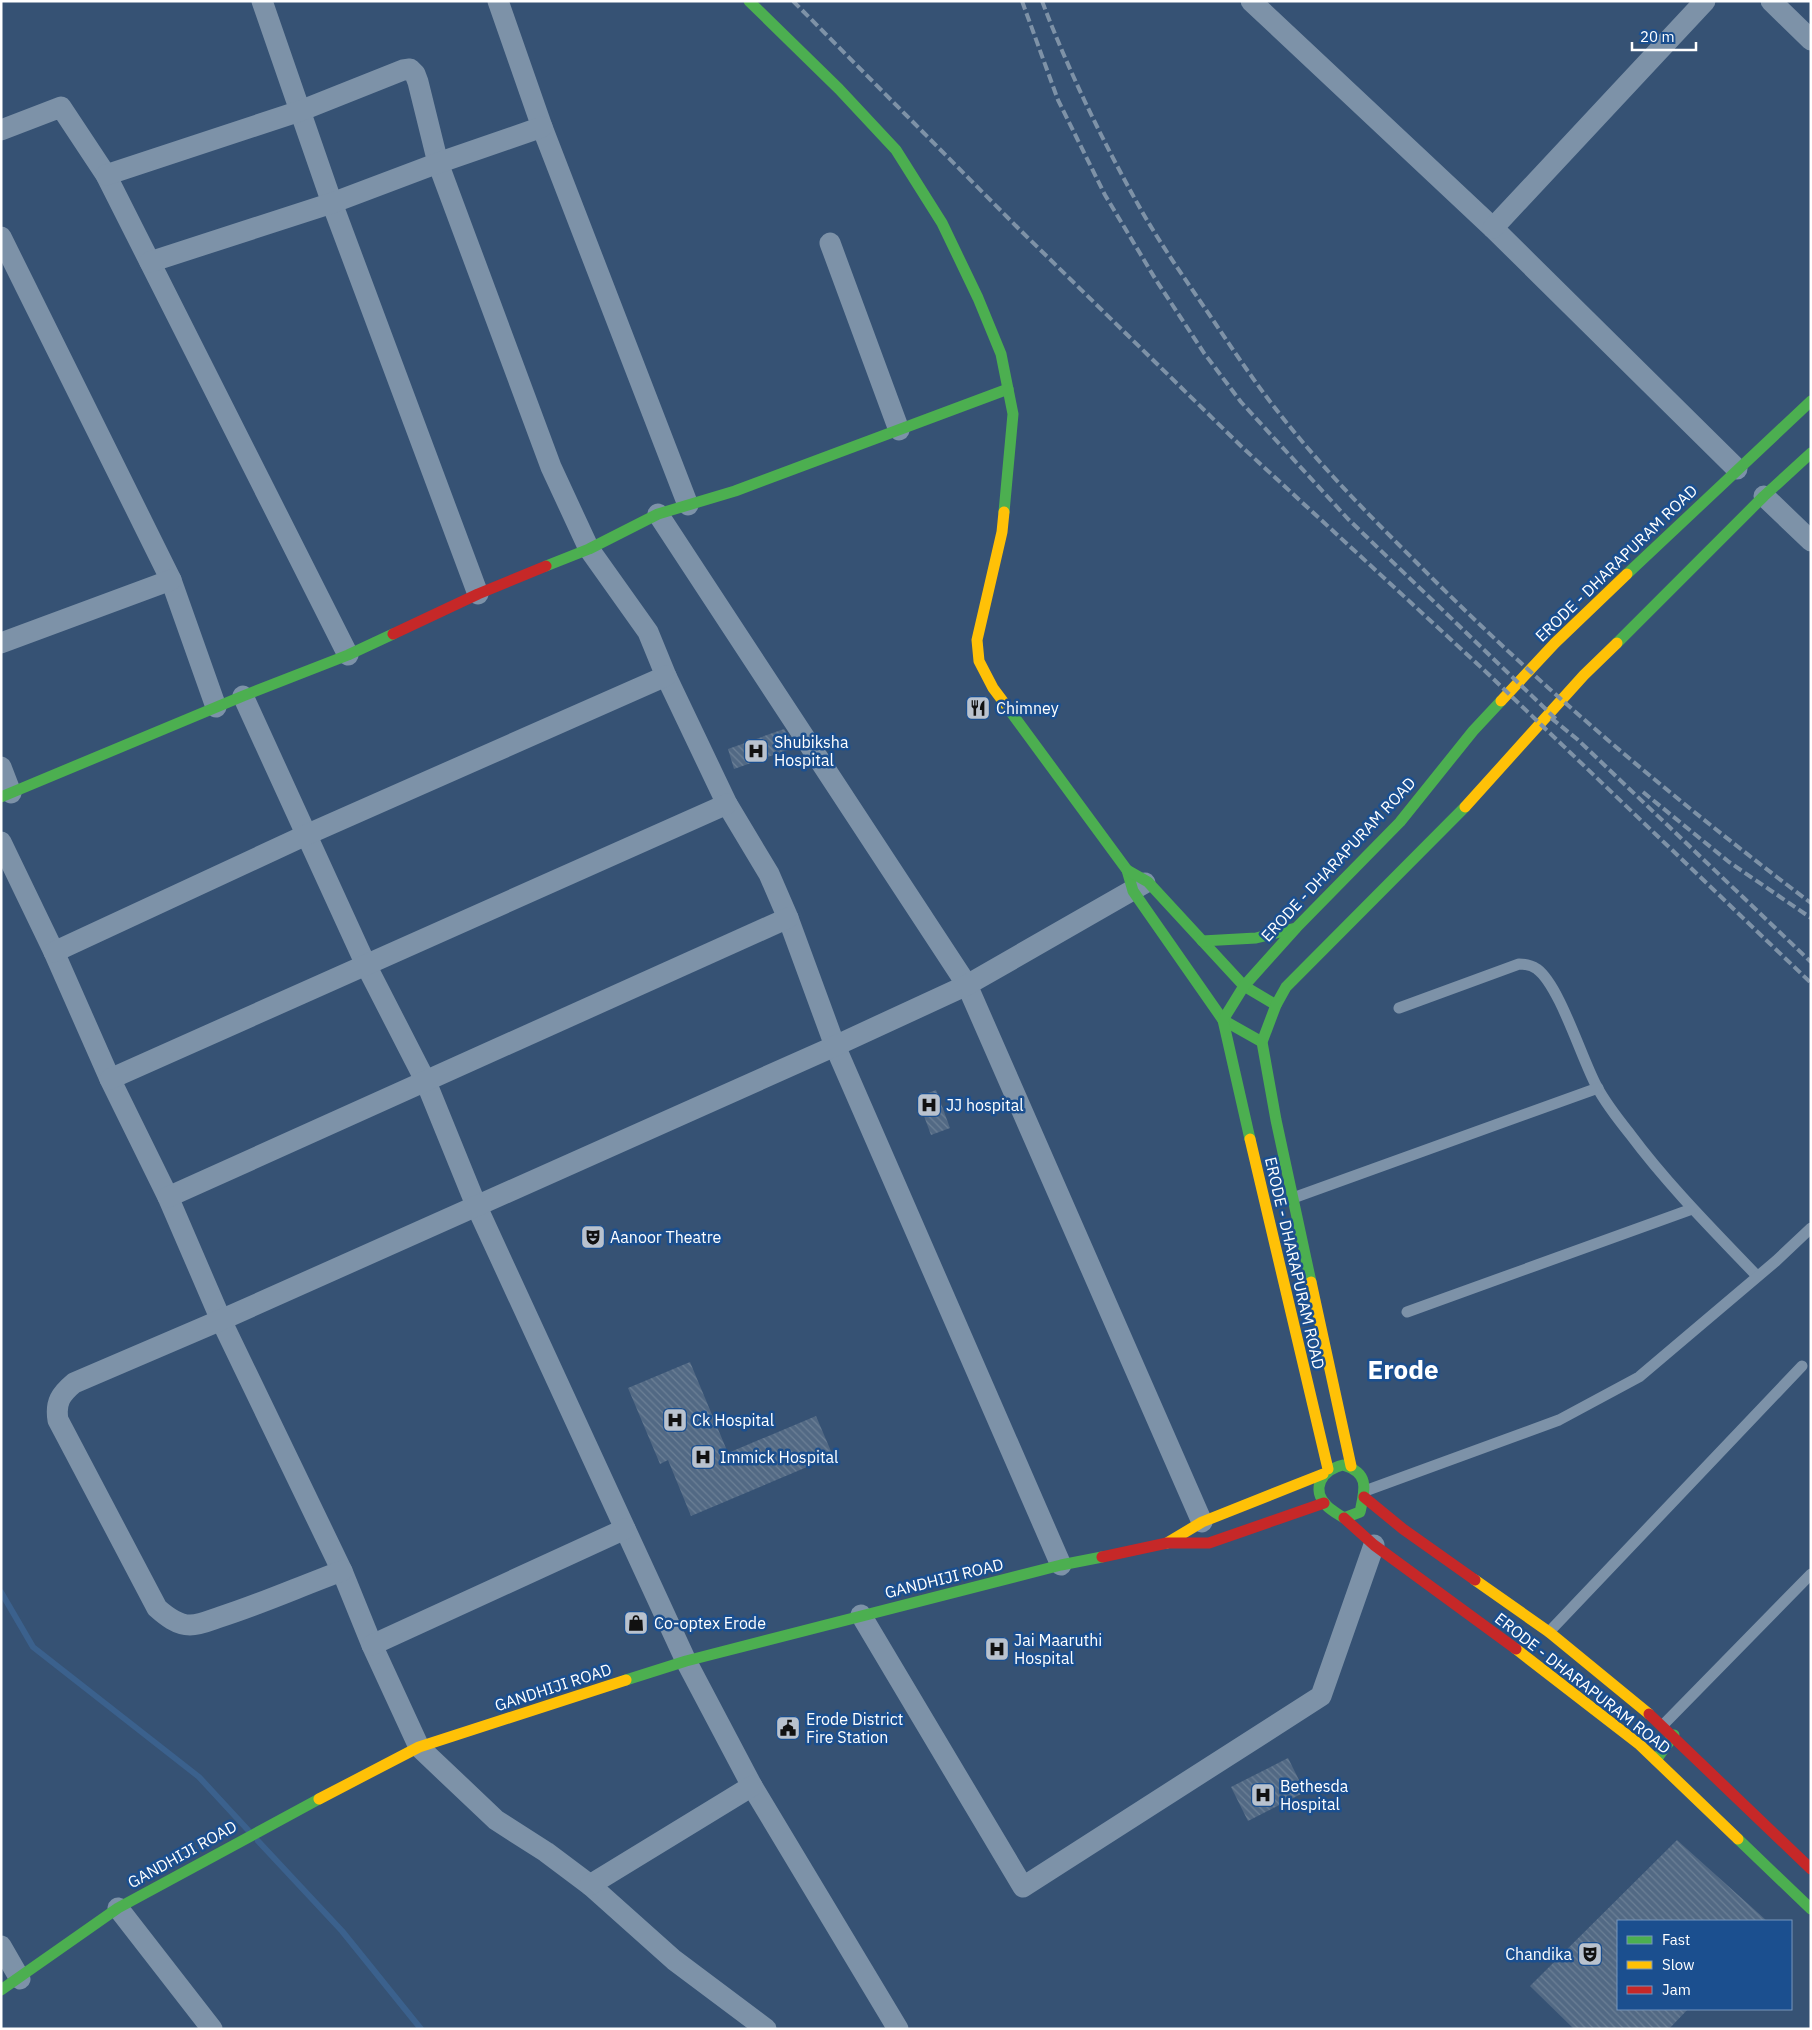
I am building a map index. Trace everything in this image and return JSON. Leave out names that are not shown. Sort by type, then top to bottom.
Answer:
[{"type":"main road","points":[[749,1],[840,89],[896,150],[942,223],[978,298],[1001,354],[1013,414],[1002,532],[977,640],[980,661],[993,688],[1140,886],[1223,1020],[1262,1042],[1276,1006],[1286,987],[1463,810],[1584,675],[1764,496],[1811,453]]},
{"type":"main road","points":[[6,795],[216,707],[348,655],[478,594],[589,549],[658,514],[736,491],[1008,389]]},
{"type":"main road","name":"ERODE - DHARAPURAM ROAD","points":[[1811,401],[1555,643],[1472,731],[1400,822],[1296,928],[1244,986],[1223,1020],[1326,1471],[1318,1489],[1324,1504],[1344,1518],[1374,1545],[1528,1658],[1640,1745],[1811,1909]]},
{"type":"main road","points":[[1127,870],[1140,886],[1202,941],[1244,986],[1276,1006]]},
{"type":"main road","points":[[1202,941],[1256,938],[1296,928]]},
{"type":"main road","name":"ERODE - DHARAPURAM ROAD","points":[[1262,1042],[1292,1198],[1351,1466],[1362,1476],[1365,1494]]},
{"type":"main road","points":[[1326,1471],[1343,1465],[1351,1466]]},
{"type":"main road","name":"GANDHIJI ROAD","points":[[1167,1542],[1202,1522],[1326,1471]]},
{"type":"main road","points":[[1344,1518],[1360,1512],[1365,1494],[1403,1529],[1549,1632],[1664,1725],[1811,1869]]},
{"type":"main road","name":"GANDHIJI ROAD","points":[[1,1990],[20,1979],[118,1908],[178,1874],[419,1747],[686,1661],[1061,1565],[1167,1542],[1209,1543],[1324,1504]]},
{"type":"main road","points":[[1656,1760],[1674,1735]]},
{"type":"street","points":[[262,1],[332,202],[478,594]]},
{"type":"street","points":[[498,1],[542,127],[688,505]]},
{"type":"street","points":[[1251,1],[1493,228],[1737,469]]},
{"type":"street","points":[[1493,228],[1705,1]]},
{"type":"street","points":[[1771,1],[1811,40]]},
{"type":"street","points":[[106,175],[300,111],[403,70],[410,69],[415,74],[438,163],[550,468],[589,549],[648,632],[666,676],[727,804],[769,874],[788,918],[835,1046],[1061,1565]]},
{"type":"street","points":[[1,130],[60,107],[106,175],[348,655]]},
{"type":"street","points":[[150,262],[332,202],[542,127]]},
{"type":"street","points":[[1,237],[171,580],[216,707]]},
{"type":"street","points":[[830,243],[899,430]]},
{"type":"street","points":[[1764,496],[1811,541]]},
{"type":"street","points":[[658,514],[967,984],[1202,1522]]},
{"type":"street","points":[[1,643],[171,580]]},
{"type":"street","points":[[54,952],[306,836],[666,676]]},
{"type":"street","points":[[243,696],[366,965],[426,1082],[476,1205],[686,1661],[752,1786],[898,2029]]},
{"type":"street","points":[[1,766],[6,795]]},
{"type":"street","points":[[110,1079],[727,804]]},
{"type":"street","points":[[1,842],[54,952],[110,1079],[168,1197],[221,1320],[342,1571],[372,1645],[419,1747],[496,1820],[546,1852],[590,1886],[674,1960],[766,2029]]},
{"type":"street","points":[[342,1571],[241,1611],[190,1625],[177,1622],[157,1608],[58,1420],[56,1404],[62,1394],[74,1383],[221,1320],[835,1046],[967,984],[1140,886]]},
{"type":"street","points":[[168,1197],[788,918]]},
{"type":"street","points":[[372,1645],[625,1530]]},
{"type":"street","points":[[860,1616],[1023,1888],[1321,1696],[1374,1545]]},
{"type":"street","points":[[590,1886],[752,1786]]},
{"type":"street","points":[[118,1908],[212,2029]]},
{"type":"street","points":[[1,1946],[20,1979]]},
{"type":"lane","points":[[1399,1008],[1506,967],[1527,964],[1537,969],[1563,1009],[1598,1088],[1648,1159],[1692,1209],[1757,1276]]},
{"type":"lane","points":[[1292,1198],[1598,1088]]},
{"type":"lane","points":[[1407,1312],[1692,1209]]},
{"type":"lane","points":[[1365,1494],[1559,1420],[1639,1377],[1811,1228]]},
{"type":"lane","points":[[1549,1632],[1802,1366]]},
{"type":"lane","points":[[1664,1725],[1811,1574]]},
{"type":"building","points":[[784,729],[796,747],[734,769],[728,749]]},
{"type":"building","points":[[936,1090],[950,1128],[931,1135],[917,1097]]},
{"type":"building","points":[[690,1362],[728,1453],[816,1416],[833,1456],[691,1516],[668,1460],[660,1464],[628,1388]]},
{"type":"building","points":[[1288,1758],[1305,1792],[1248,1821],[1231,1787]]},
{"type":"building","name":"Chandika","points":[[1677,1840],[1766,1920],[1617,1920],[1617,2010],[1687,2010],[1669,2029],[1574,2029],[1530,1986]]},
{"type":"waterway","points":[[1,1592],[33,1647],[199,1777],[248,1830]]},
{"type":"waterway","points":[[258,1841],[342,1931],[421,2029]]},
{"type":"railway","points":[[793,1],[1020,230],[1242,447],[1485,671],[1811,983]]},
{"type":"railway","points":[[1022,1],[1058,100],[1105,195],[1156,280],[1204,353],[1241,402],[1348,519],[1558,721]]},
{"type":"railway","points":[[1042,1],[1087,106],[1148,222],[1253,379],[1312,453],[1418,564],[1511,654],[1608,741],[1759,864],[1811,903]]},
{"type":"railway","points":[[1551,718],[1577,739],[1811,962]]},
{"type":"railway","points":[[1643,792],[1729,862],[1811,918]]},
{"type":"traffic: fast","points":[[749,1],[839,89],[896,150],[942,223],[978,298],[1001,354],[1013,414],[1004,512]]},
{"type":"traffic: fast","points":[[546,566],[589,549],[658,514],[735,491],[1008,389]]},
{"type":"traffic: fast","points":[[1627,574],[1811,401]]},
{"type":"traffic: fast","points":[[1617,643],[1764,496],[1811,453]]},
{"type":"traffic: fast","points":[[1,797],[243,696],[348,655],[393,634]]},
{"type":"traffic: fast","points":[[1250,1139],[1223,1020],[1244,986],[1296,928],[1400,822],[1473,731],[1501,701]]},
{"type":"traffic: fast","points":[[1005,704],[1127,870],[1133,891],[1223,1020],[1262,1042]]},
{"type":"traffic: fast","points":[[1311,1282],[1276,1120],[1262,1042],[1276,1005],[1286,987],[1465,807]]},
{"type":"traffic: fast","points":[[1127,870],[1148,882],[1244,986],[1276,1005]]},
{"type":"traffic: fast","points":[[1202,941],[1256,938],[1296,928]]},
{"type":"traffic: fast","points":[[1343,1465],[1358,1472],[1364,1483],[1360,1512],[1344,1518],[1327,1506],[1319,1493],[1319,1487],[1324,1476],[1329,1471],[1343,1465]]},
{"type":"traffic: fast","points":[[626,1680],[686,1661],[1061,1565],[1102,1557]]},
{"type":"traffic: fast","points":[[1656,1760],[1674,1735]]},
{"type":"traffic: fast","points":[[1,1990],[118,1908],[319,1799]]},
{"type":"traffic: fast","points":[[1738,1839],[1811,1909]]},
{"type":"traffic: slow","points":[[1004,512],[1002,532],[977,640],[979,661],[993,688],[1005,704]]},
{"type":"traffic: slow","points":[[1501,701],[1555,643],[1627,574]]},
{"type":"traffic: slow","points":[[1465,807],[1584,675],[1617,643]]},
{"type":"traffic: slow","points":[[1250,1139],[1328,1469]]},
{"type":"traffic: slow","points":[[1311,1282],[1351,1466]]},
{"type":"traffic: slow","points":[[1167,1543],[1202,1522],[1323,1474]]},
{"type":"traffic: slow","points":[[1475,1580],[1549,1632],[1649,1714]]},
{"type":"traffic: slow","points":[[1516,1649],[1640,1745],[1738,1839]]},
{"type":"traffic: slow","points":[[319,1799],[419,1747],[626,1680]]},
{"type":"traffic: jam","points":[[393,634],[478,594],[546,566]]},
{"type":"traffic: jam","points":[[1364,1497],[1403,1529],[1475,1580]]},
{"type":"traffic: jam","points":[[1102,1557],[1167,1543],[1209,1543],[1324,1503]]},
{"type":"traffic: jam","points":[[1344,1518],[1374,1545],[1516,1649]]},
{"type":"traffic: jam","points":[[1649,1714],[1811,1869]]},
{"type":"place","name":"Chimney","points":[[978,708]]},
{"type":"place","name":"Shubiksha Hospital","points":[[756,751]]},
{"type":"place","name":"JJ hospital","points":[[929,1105]]},
{"type":"place","name":"Aanoor Theatre","points":[[593,1237]]},
{"type":"place","name":"Ck Hospital","points":[[675,1420]]},
{"type":"place","name":"Immick Hospital","points":[[703,1457]]},
{"type":"place","name":"Co-optex Erode","points":[[636,1623]]},
{"type":"place","name":"Jai Maaruthi Hospital","points":[[997,1649]]},
{"type":"place","name":"Erode District Fire Station","points":[[788,1728]]},
{"type":"place","name":"Bethesda Hospital","points":[[1263,1795]]},
{"type":"place","name":"Chandika","points":[[1590,1954]]},
{"type":"district","name":"Erode","points":[[1403,1370]]}]
